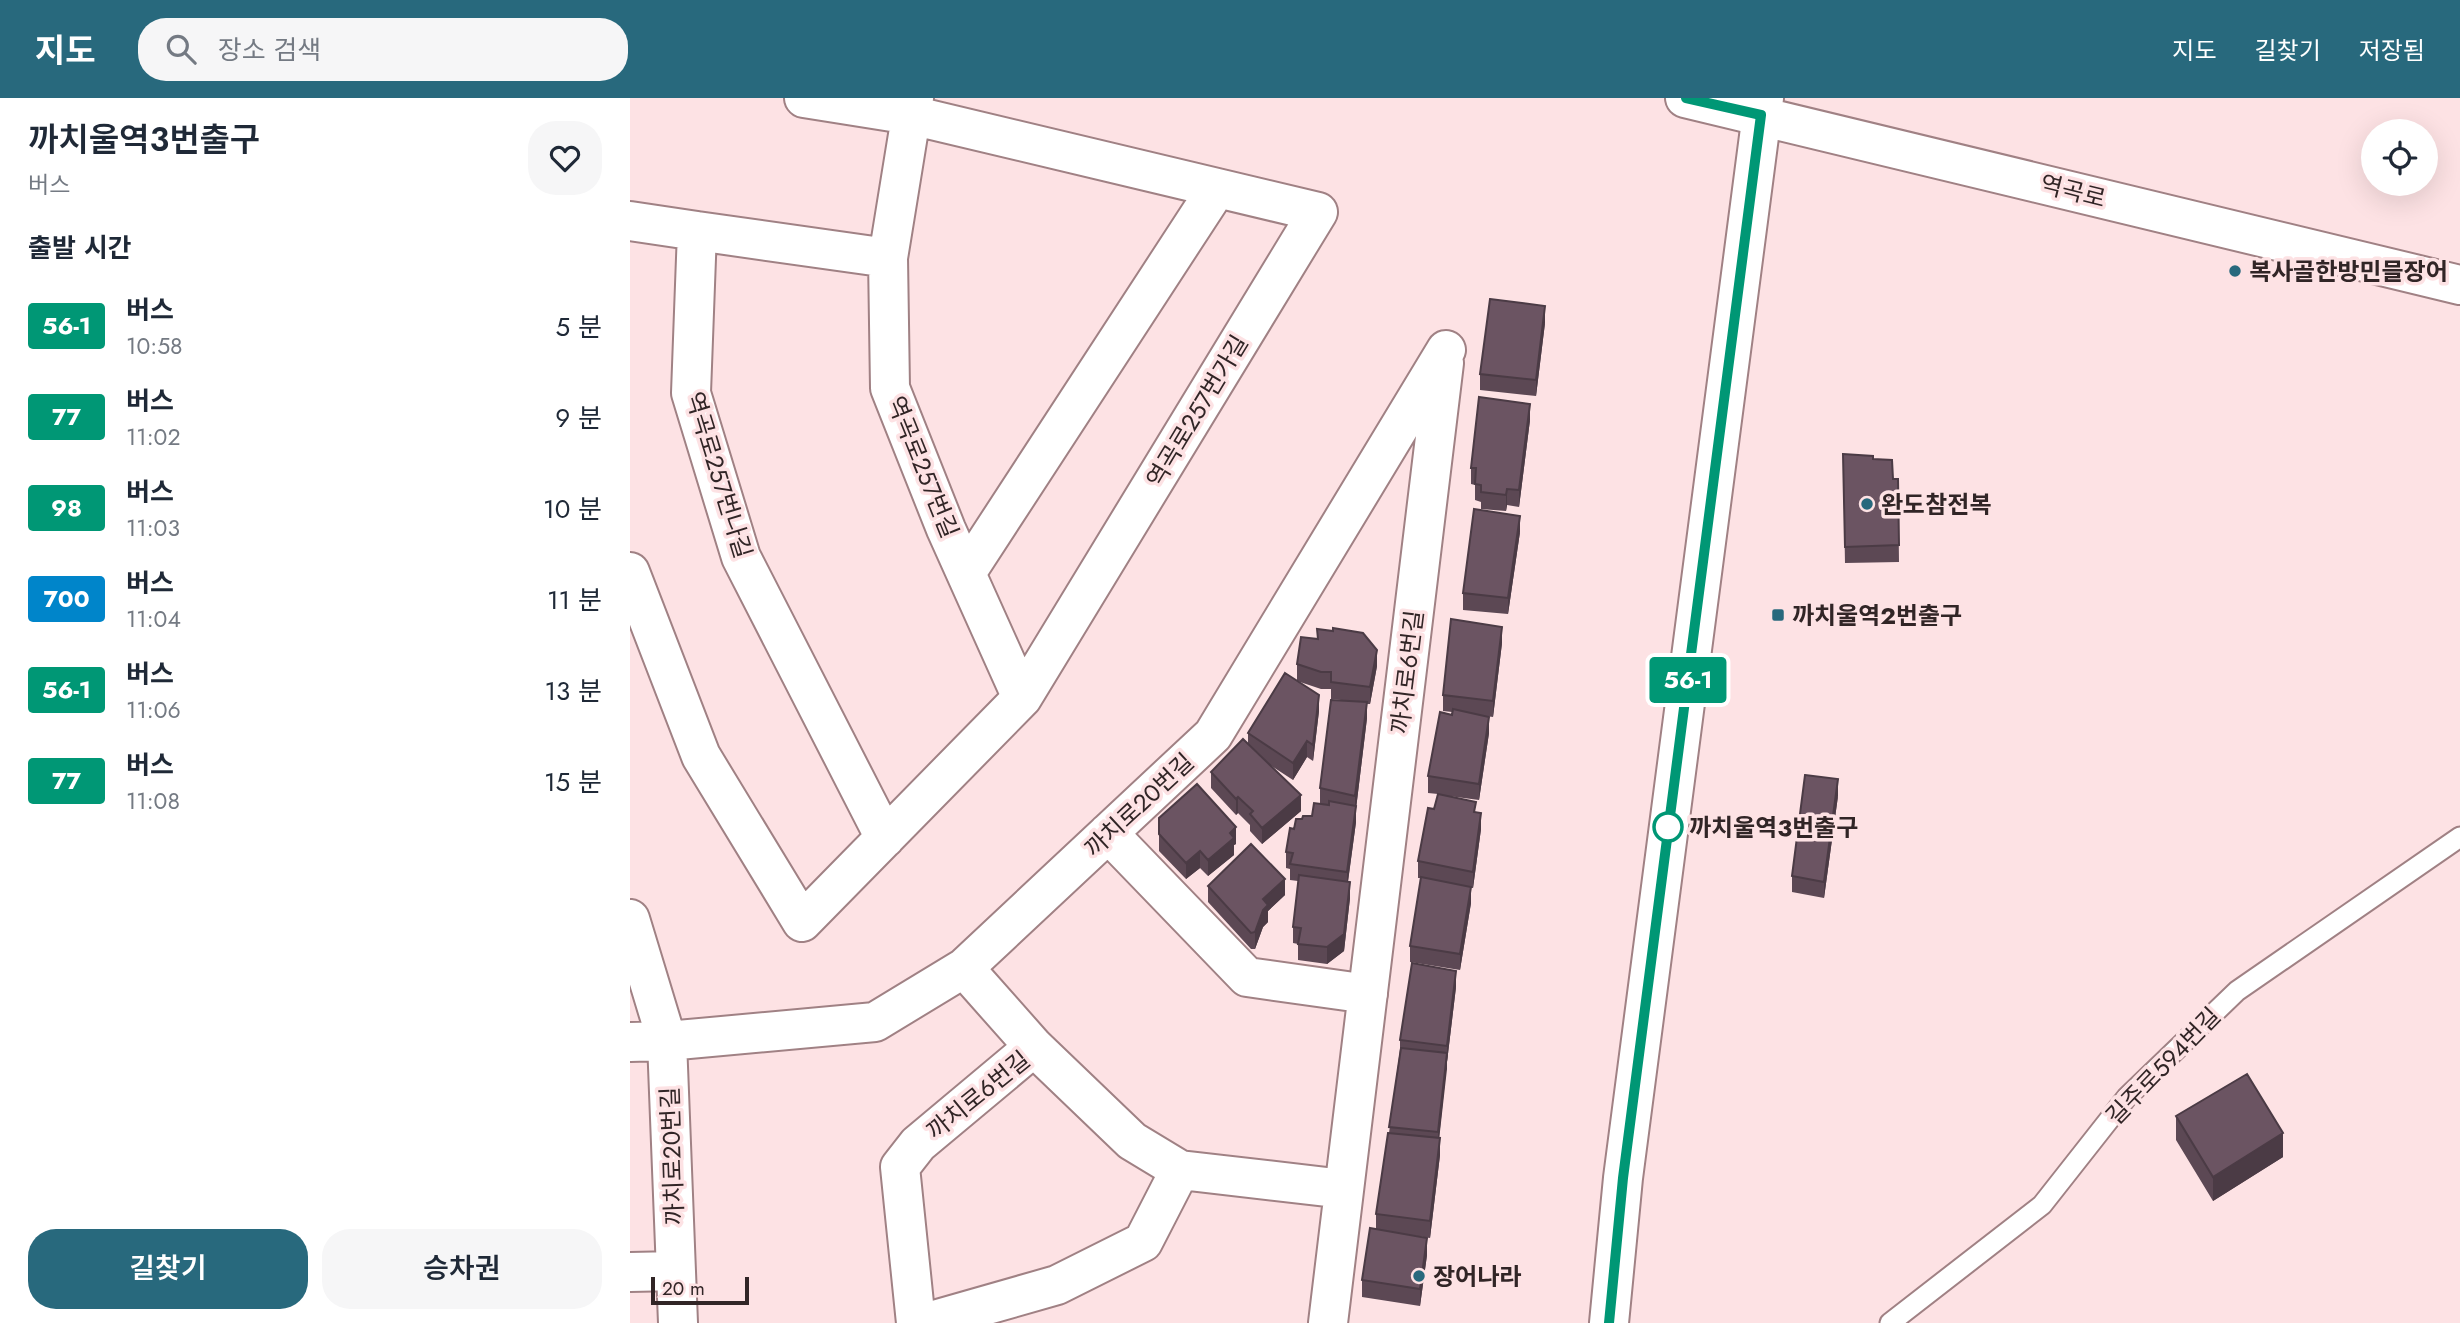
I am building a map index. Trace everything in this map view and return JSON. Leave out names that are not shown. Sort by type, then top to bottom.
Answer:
[{"type":"street","name":"역곡로257번가길","points":[[630,572],[701,756],[802,922],[1022,698],[1318,212],[912,107],[804,98]]},
{"type":"street","name":"역곡로","points":[[1685,98],[1762,106],[2460,285]]},
{"type":"street","points":[[1609,1323],[1623,1178],[1762,106]]},
{"type":"street","name":"역곡로257번길","points":[[912,107],[888,258],[890,388],[946,528],[1022,698]]},
{"type":"street","points":[[966,573],[1217,188]]},
{"type":"street","points":[[630,221],[888,258]]},
{"type":"street","name":"역곡로257번나길","points":[[697,231],[691,393],[741,556],[885,838]]},
{"type":"street","name":"까치로20번길","points":[[630,1042],[876,1022],[964,968],[1213,736],[1446,350]]},
{"type":"street","name":"까치로6번길","points":[[1328,1323],[1446,350]]},
{"type":"street","points":[[1108,833],[1247,977],[1368,994]]},
{"type":"street","name":"까치로20번길","points":[[630,919],[667,1041],[678,1323]]},
{"type":"street","points":[[964,968],[1034,1047]]},
{"type":"street","name":"까치로6번길","points":[[916,1323],[900,1167],[918,1144],[1034,1047],[1132,1141],[1180,1170],[1344,1189]]},
{"type":"street","points":[[924,1323],[1057,1285],[1143,1242],[1180,1170]]},
{"type":"street","points":[[630,1272],[677,1271]]},
{"type":"lane","name":"길주로594번길","points":[[1890,1323],[2042,1205],[2127,1097],[2237,991],[2460,837]]},
{"type":"building","points":[[1490,299],[1545,306],[1536,380],[1480,374]]},
{"type":"building","points":[[1479,397],[1530,404],[1519,490],[1507,489],[1506,495],[1481,492],[1481,485],[1475,484],[1476,468],[1471,468]]},
{"type":"building","points":[[1843,454],[1892,460],[1893,479],[1898,479],[1899,545],[1845,547]]},
{"type":"building","points":[[1474,509],[1520,516],[1508,598],[1463,593]]},
{"type":"building","points":[[1451,619],[1502,627],[1493,701],[1443,695]]},
{"type":"building","points":[[1333,628],[1363,633],[1377,650],[1370,687],[1331,682],[1331,672],[1321,672],[1297,664],[1301,637],[1318,639],[1317,629],[1333,631]]},
{"type":"building","points":[[1285,673],[1319,695],[1313,745],[1307,741],[1293,763],[1248,733]]},
{"type":"building","points":[[1331,700],[1367,702],[1355,796],[1320,788]]},
{"type":"building","points":[[1453,709],[1489,717],[1479,784],[1428,776],[1440,712],[1452,715]]},
{"type":"building","points":[[1243,739],[1301,795],[1262,828],[1250,814],[1253,811],[1238,797],[1236,799],[1211,772]]},
{"type":"building","points":[[1805,775],[1838,779],[1824,882],[1792,876]]},
{"type":"building","points":[[1197,784],[1236,827],[1230,833],[1234,838],[1208,860],[1200,851],[1186,863],[1159,834],[1159,818]]},
{"type":"building","points":[[1438,794],[1476,802],[1474,812],[1481,813],[1473,872],[1418,861],[1428,808],[1434,809]]},
{"type":"building","points":[[1329,801],[1356,806],[1347,872],[1290,864],[1293,853],[1286,852],[1290,828],[1294,829],[1296,819],[1312,816],[1314,803],[1329,805]]},
{"type":"building","points":[[1251,844],[1285,879],[1263,899],[1268,905],[1263,910],[1255,932],[1251,933],[1208,886]]},
{"type":"building","points":[[1299,875],[1350,882],[1344,934],[1327,947],[1298,944],[1301,928],[1293,927]]},
{"type":"building","points":[[1421,877],[1471,887],[1460,954],[1410,946]]},
{"type":"building","points":[[1412,963],[1456,971],[1447,1046],[1400,1040]]},
{"type":"building","points":[[1401,1048],[1447,1053],[1438,1132],[1389,1127]]},
{"type":"building","points":[[2247,1074],[2283,1133],[2213,1177],[2176,1116]]},
{"type":"building","points":[[1388,1133],[1440,1138],[1430,1221],[1376,1214]]},
{"type":"building","points":[[1370,1228],[1427,1238],[1420,1289],[1362,1280]]},
{"type":"bus line","name":"56-1","points":[[1609,1323],[1623,1178],[1761,115],[1686,98]]},
{"type":"place","name":"복사골한방민믈장어","points":[[2235,271]]},
{"type":"place","name":"완도참전복","points":[[1867,504]]},
{"type":"place","name":"까치울역2번출구","points":[[1778,615]]},
{"type":"place","name":"까치울역3번출구","points":[[1668,827]]},
{"type":"place","name":"장어나라","points":[[1419,1276]]}]
